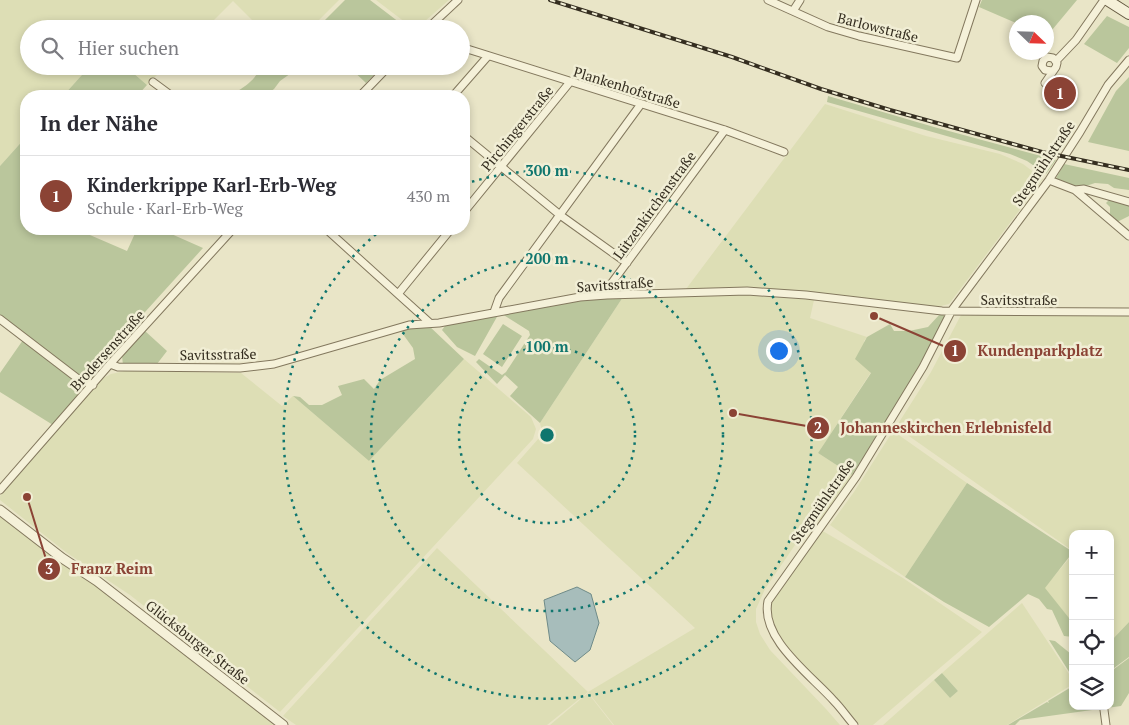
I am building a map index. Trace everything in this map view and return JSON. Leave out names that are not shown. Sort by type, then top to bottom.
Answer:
[{"type":"main road","points":[[1106,0],[1129,14]]},
{"type":"street","points":[[437,20],[458,0]]},
{"type":"street","name":"Barlowstraße","points":[[768,0],[828,27],[859,36],[958,58],[976,0]]},
{"type":"street","points":[[792,11],[800,0]]},
{"type":"street","points":[[1045,83],[1056,67],[1056,61],[1076,40],[1106,0]]},
{"type":"street","name":"Plankenhofstraße","points":[[470,50],[724,130],[784,152]]},
{"type":"street","points":[[458,90],[488,56]]},
{"type":"street","points":[[1052,71],[1045,70],[1042,66],[1043,61],[1049,57],[1056,61]]},
{"type":"street","name":"Stegmühlstraße","points":[[854,725],[834,701],[781,646],[767,618],[766,609],[768,601],[856,477],[923,367],[952,310],[1049,180],[1108,86],[1129,60]]},
{"type":"street","points":[[366,90],[380,75]]},
{"type":"street","points":[[153,82],[164,90]]},
{"type":"street","name":"Pirchingerstraße","points":[[470,205],[570,82]]},
{"type":"street","points":[[494,312],[499,298],[641,104]]},
{"type":"street","name":"Lützenkirchenstraße","points":[[606,295],[608,288],[724,130]]},
{"type":"street","points":[[470,141],[560,215],[627,263]]},
{"type":"street","points":[[1049,180],[1075,190],[1129,236]]},
{"type":"street","points":[[1075,190],[1084,189],[1129,202]]},
{"type":"street","name":"Brodersenstraße","points":[[0,490],[110,364],[228,235]]},
{"type":"street","points":[[398,294],[445,235]]},
{"type":"street","points":[[334,236],[430,323]]},
{"type":"street","name":"Savitsstraße","points":[[110,364],[118,367],[240,368],[274,364],[387,330],[410,325],[439,323],[580,297],[606,295],[747,291],[806,295],[942,311],[1129,312]]},
{"type":"street","points":[[0,318],[77,378],[93,385]]},
{"type":"street","name":"Glücksburger Straße","points":[[0,510],[62,558],[97,581],[283,725]]},
{"type":"street","points":[[1104,710],[1106,725]]},
{"type":"green space","points":[[0,0],[339,0],[319,20],[252,20],[233,1],[214,20],[20,20],[20,75],[82,75],[68,90],[20,90],[20,144],[0,166]]},
{"type":"green space","points":[[345,0],[370,0],[396,20],[325,20]]},
{"type":"green space","points":[[376,0],[449,0],[426,20],[402,20]]},
{"type":"green space","points":[[982,0],[1077,0],[1054,28],[1054,15],[1009,15],[1009,20],[979,7]]},
{"type":"green space","points":[[1107,16],[1129,27],[1129,48],[1117,63],[1084,44]]},
{"type":"green space","points":[[82,75],[135,75],[147,85],[142,90],[68,90]]},
{"type":"green space","points":[[135,75],[157,75],[147,85]]},
{"type":"green space","points":[[256,75],[288,75],[273,90],[240,90]]},
{"type":"green space","points":[[358,75],[374,75],[366,83]]},
{"type":"green space","points":[[1129,77],[1129,151],[1088,142],[1116,91]]},
{"type":"green space","points":[[828,96],[1056,160],[1046,174],[1027,161],[1010,154],[827,102]]},
{"type":"green space","points":[[825,104],[926,136],[1000,154],[1023,164],[1043,179],[949,304],[933,308],[857,298],[745,287],[686,289]]},
{"type":"green space","points":[[20,144],[20,235],[90,235],[127,251],[134,235],[174,235],[203,248],[88,375],[88,378],[78,376],[0,315],[0,166]]},
{"type":"green space","points":[[1064,164],[1129,178],[1129,190],[1114,188],[1108,184],[1095,183],[1080,188],[1058,182],[1055,180]]},
{"type":"green space","points":[[1110,199],[1129,203],[1129,216],[1119,221],[1112,221],[1110,218],[1110,207],[1106,203]]},
{"type":"green space","points":[[746,295],[814,300],[810,318],[867,337],[864,341],[871,372],[818,453],[852,475],[819,521],[810,523],[765,589],[756,609],[756,622],[760,634],[770,650],[840,725],[614,725],[588,692],[695,628],[517,463],[539,438],[542,431],[540,423],[623,297]]},
{"type":"green space","points":[[623,297],[540,423],[510,396],[518,387],[505,375],[497,384],[476,362],[479,359],[502,375],[506,372],[530,335],[529,331],[502,314],[581,301]]},
{"type":"green space","points":[[940,314],[943,314],[945,317],[923,358],[889,417],[852,475],[818,453],[871,373],[855,359],[867,337],[890,324],[894,331],[909,331],[928,327]]},
{"type":"green space","points":[[498,315],[475,356],[457,347],[442,330],[445,326]]},
{"type":"green space","points":[[961,315],[1129,316],[1129,622],[1114,638],[1114,530],[1069,530],[1069,548],[896,427],[931,372]]},
{"type":"green space","points":[[503,324],[522,336],[502,367],[483,354]]},
{"type":"green space","points":[[428,325],[464,359],[369,461],[293,396],[300,397],[309,405],[322,405],[342,395],[338,386],[364,379],[374,389],[380,380],[415,359],[413,348],[400,330]]},
{"type":"green space","points":[[145,331],[167,351],[157,364],[123,365],[122,356]]},
{"type":"green space","points":[[23,340],[84,386],[84,390],[53,425],[0,392],[0,373]]},
{"type":"green space","points":[[464,359],[531,417],[536,429],[533,439],[280,712],[130,595],[67,553],[0,500],[0,496],[100,380],[111,374],[125,371],[241,373],[282,406],[293,396],[369,461]]},
{"type":"green space","points":[[893,431],[967,483],[905,577],[830,525],[854,492]]},
{"type":"green space","points":[[967,483],[1069,549],[1069,557],[1045,588],[1069,618],[1069,637],[1064,636],[1052,610],[1047,609],[1039,599],[1028,594],[989,627],[944,602],[905,577]]},
{"type":"green space","points":[[0,515],[100,587],[278,725],[0,725]]},
{"type":"green space","points":[[821,530],[903,578],[982,632],[873,725],[860,725],[783,643],[774,628],[770,611],[771,602]]},
{"type":"green space","points":[[437,548],[588,692],[547,725],[296,725],[283,716]]},
{"type":"green space","points":[[1069,559],[1069,618],[1044,588]]},
{"type":"green space","points":[[1022,603],[1069,674],[1069,686],[1007,725],[883,725],[934,680],[950,698],[958,691],[942,673]]},
{"type":"green space","points":[[1129,622],[1129,657],[1114,668],[1114,665],[1114,638]]},
{"type":"green space","points":[[1049,640],[1055,641],[1069,652],[1069,672]]},
{"type":"green space","points":[[1129,658],[1129,693],[1121,706],[1114,707],[1114,669]]},
{"type":"green space","points":[[942,673],[958,691],[950,698],[934,680]]},
{"type":"green space","points":[[1069,688],[1069,710],[1092,710],[1020,720],[1015,725],[1008,725],[1047,702],[1049,703],[1048,701]]},
{"type":"green space","points":[[588,693],[613,725],[550,725]]},
{"type":"water","points":[[577,587],[591,594],[599,623],[590,650],[575,662],[550,641],[544,600]]},
{"type":"railway","points":[[550,0],[732,57],[821,89],[890,110],[1042,152],[1129,170]]},
{"type":"place","name":"Kinderkrippe Karl-Erb-Weg","points":[[1060,93]]},
{"type":"place","name":"Kundenparkplatz","points":[[874,316]]},
{"type":"place","name":"Johanneskirchen Erlebnisfeld","points":[[733,413]]},
{"type":"place","name":"Franz Reim","points":[[27,497]]}]
